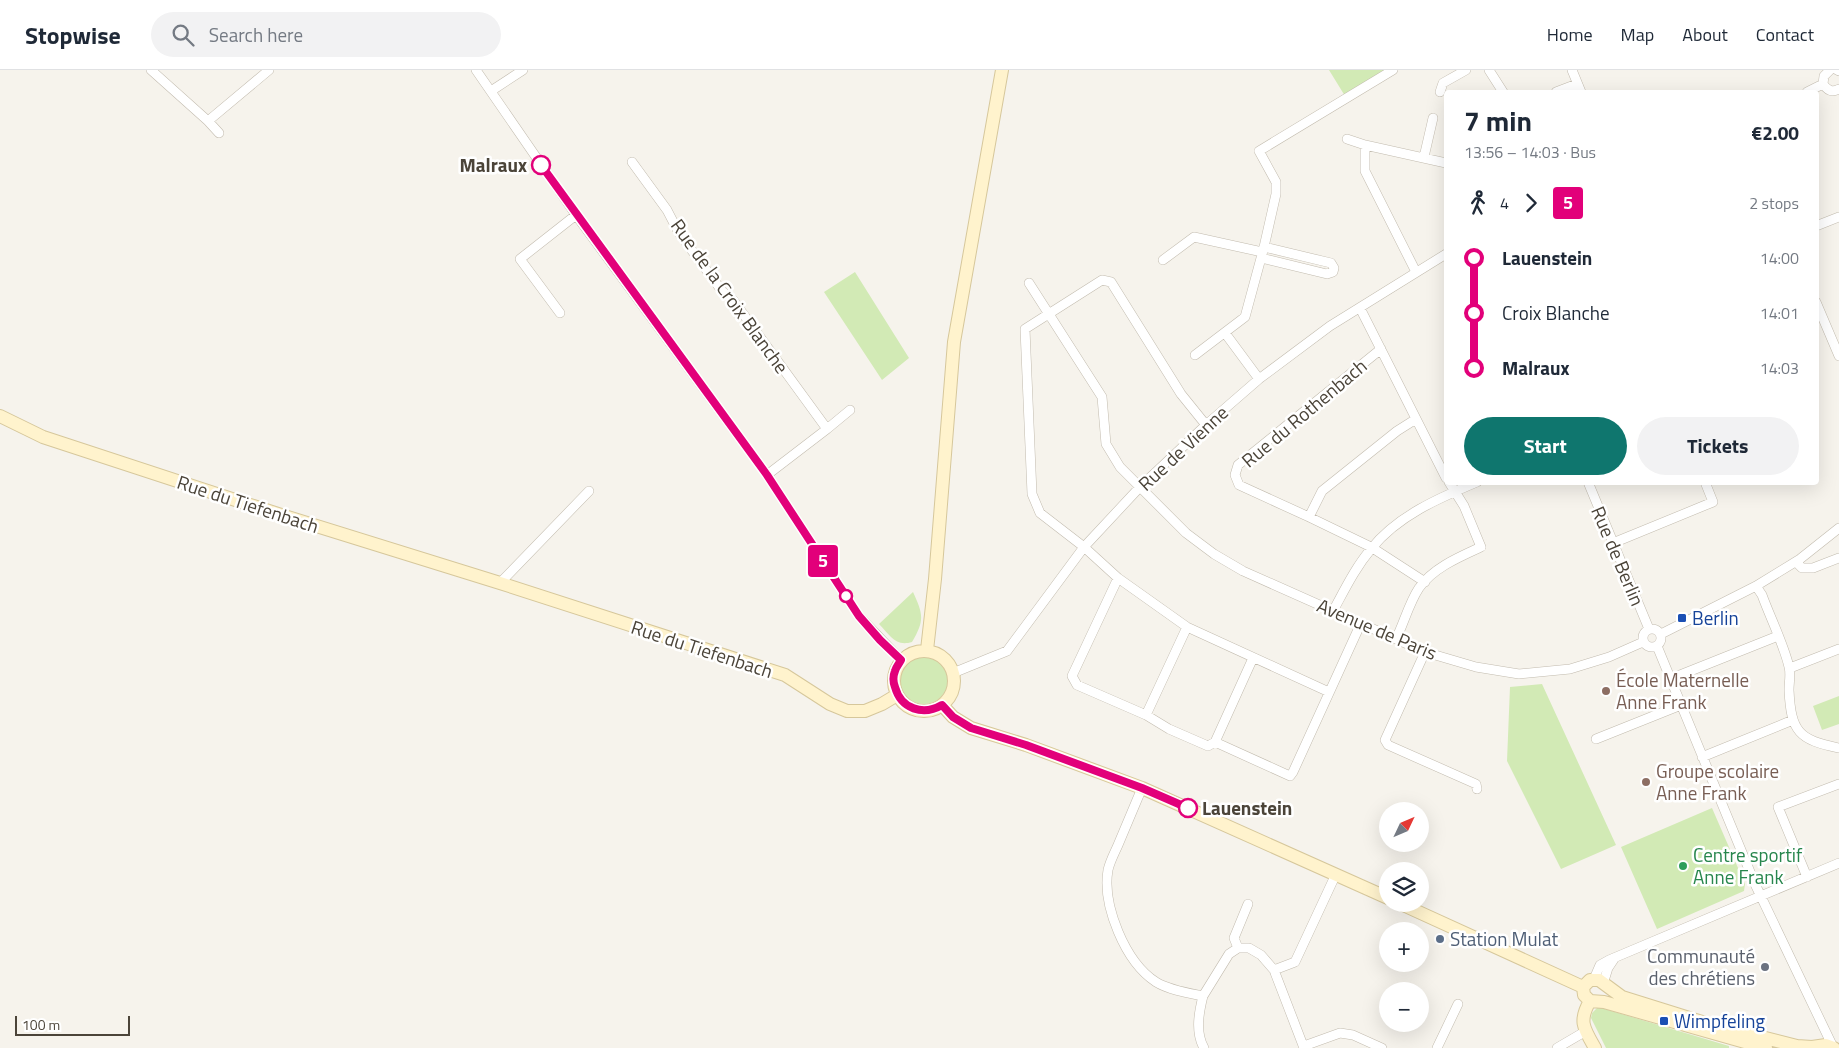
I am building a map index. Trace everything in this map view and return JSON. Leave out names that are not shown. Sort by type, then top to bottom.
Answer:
[{"type":"main road","points":[[927,650],[935,579],[954,342],[1002,70]]},
{"type":"main road","name":"Rue du Tiefenbach","points":[[0,416],[43,437],[278,514],[785,675],[830,704],[847,711],[865,711],[897,695]]},
{"type":"main road","points":[[927,650],[939,654],[947,661],[953,673],[954,686],[950,697],[942,705],[929,710],[915,710],[905,705],[897,695],[893,681],[895,671],[901,660],[913,652],[927,650]]},
{"type":"main road","points":[[942,705],[953,717],[971,728],[1026,745],[1142,788],[1379,894]]},
{"type":"main road","points":[[1419,912],[1583,987]]},
{"type":"main road","points":[[1766,1048],[1604,1002],[1592,1001],[1584,995],[1583,987],[1587,981],[1598,981],[1622,997],[1702,1022],[1797,1046],[1818,1048],[1826,1044],[1834,1048]]},
{"type":"main road","points":[[1592,1001],[1598,1001],[1604,996],[1605,988],[1598,981]]},
{"type":"main road","points":[[1592,1001],[1582,1014],[1586,1031],[1595,1048]]},
{"type":"street","points":[[151,70],[220,133]]},
{"type":"street","points":[[208,121],[269,70]]},
{"type":"street","points":[[476,70],[576,215],[769,478],[859,616],[901,660]]},
{"type":"street","points":[[491,91],[523,70]]},
{"type":"street","points":[[1195,355],[1245,317],[1276,194],[1276,182],[1259,150],[1393,70]]},
{"type":"street","points":[[1440,92],[1443,84],[1466,70]]},
{"type":"street","points":[[1489,70],[1502,90]]},
{"type":"street","points":[[1572,70],[1579,88]]},
{"type":"street","points":[[1823,84],[1824,76],[1829,70]]},
{"type":"street","points":[[1823,84],[1829,90],[1838,92]]},
{"type":"street","points":[[1812,90],[1823,84]]},
{"type":"street","points":[[1424,157],[1432,118]]},
{"type":"street","points":[[1347,139],[1444,162]]},
{"type":"street","points":[[1366,145],[1365,170],[1416,272]]},
{"type":"street","name":"Rue de la Croix Blanche","points":[[632,162],[667,210],[679,233],[722,291],[733,300],[827,429]]},
{"type":"street","points":[[560,313],[520,258],[576,215]]},
{"type":"street","points":[[1819,225],[1839,217]]},
{"type":"street","points":[[1162,260],[1194,237],[1262,252],[1331,263],[1334,268],[1333,272],[1327,274],[1262,252]]},
{"type":"street","name":"Rue de Vienne","points":[[953,673],[1007,650],[1084,547],[1139,488],[1206,425],[1259,379],[1330,326],[1444,255]]},
{"type":"street","points":[[1206,425],[1181,394],[1111,282],[1102,280],[1025,329],[1032,494],[1040,513],[1084,547],[1118,578],[1187,627],[1329,692]]},
{"type":"street","name":"Avenue de Paris","points":[[1029,283],[1102,398],[1106,444],[1120,468],[1186,533],[1214,554],[1244,571],[1425,652],[1476,667],[1519,674],[1570,669],[1609,657],[1644,642]]},
{"type":"street","points":[[1360,308],[1444,474]]},
{"type":"street","points":[[1819,309],[1839,356]]},
{"type":"street","points":[[1225,333],[1259,379]]},
{"type":"street","name":"Rue du Rothenbach","points":[[1380,349],[1238,465],[1235,475],[1239,485],[1309,516],[1371,548],[1425,582]]},
{"type":"street","points":[[769,478],[850,410]]},
{"type":"street","points":[[1309,516],[1322,491],[1396,431],[1416,419]]},
{"type":"street","points":[[1396,639],[1418,589],[1449,561],[1481,548],[1464,506],[1453,492],[1450,485]]},
{"type":"street","points":[[1334,611],[1352,574],[1371,548],[1411,513],[1469,485]]},
{"type":"street","name":"Rue de Berlin","points":[[1589,485],[1649,629]]},
{"type":"street","points":[[1613,543],[1713,502],[1706,485]]},
{"type":"street","points":[[500,583],[589,491]]},
{"type":"street","points":[[1661,634],[1756,586],[1796,562],[1839,528]]},
{"type":"street","points":[[1796,562],[1802,568],[1813,568],[1839,558]]},
{"type":"street","points":[[1118,578],[1072,676],[1076,686],[1146,715],[1169,729],[1208,746],[1215,742],[1253,658]]},
{"type":"street","points":[[1756,586],[1762,595],[1790,668],[1790,709],[1793,720],[1802,736],[1815,743],[1839,748]]},
{"type":"street","points":[[1215,742],[1290,776],[1361,623]]},
{"type":"street","points":[[1146,715],[1187,627]]},
{"type":"street","points":[[1649,629],[1658,630],[1661,634],[1661,640],[1657,646],[1650,647],[1644,642],[1643,636],[1649,629]]},
{"type":"street","points":[[1670,679],[1778,636]]},
{"type":"street","points":[[1657,646],[1761,896],[1834,1048]]},
{"type":"street","points":[[1790,668],[1839,649]]},
{"type":"street","points":[[1425,652],[1385,740],[1388,745],[1476,784],[1477,788]]},
{"type":"street","points":[[1596,739],[1681,705]]},
{"type":"street","points":[[1702,758],[1793,720]]},
{"type":"street","points":[[1807,877],[1778,807],[1839,784]]},
{"type":"street","points":[[1142,788],[1109,868],[1107,896],[1115,924],[1128,950],[1142,969],[1156,982],[1204,996]]},
{"type":"street","points":[[1598,981],[1600,965],[1616,956],[1839,863]]},
{"type":"street","points":[[1274,970],[1295,962],[1336,874]]},
{"type":"street","points":[[1238,948],[1234,938],[1248,904]]},
{"type":"street","points":[[1204,1048],[1198,1014],[1204,996],[1229,954],[1238,948],[1249,948],[1261,955],[1274,970],[1304,1047],[1340,1033],[1353,1035],[1382,1048]]},
{"type":"street","points":[[1437,1048],[1458,1004]]},
{"type":"street","points":[[1816,1012],[1820,1026],[1818,1048]]},
{"type":"street","points":[[1557,1048],[1586,1031]]},
{"type":"green space","points":[[1329,70],[1387,70],[1345,96]]},
{"type":"green space","points":[[855,272],[909,358],[882,380],[824,292]]},
{"type":"green space","points":[[913,592],[921,612],[921,622],[912,642],[901,643],[893,639],[879,624]]},
{"type":"green space","points":[[919,656],[929,656],[941,663],[948,675],[948,685],[941,697],[929,704],[919,704],[911,700],[904,693],[900,685],[900,675],[904,667],[911,660]]},
{"type":"green space","points":[[1542,684],[1616,845],[1561,869],[1507,761],[1510,687]]},
{"type":"green space","points":[[1839,696],[1839,724],[1822,730],[1813,706]]},
{"type":"green space","name":"Centre sportif Anne Frank","points":[[1712,808],[1745,884],[1744,891],[1657,929],[1621,847]]},
{"type":"green space","points":[[1598,1007],[1729,1046],[1729,1048],[1606,1048],[1591,1018],[1592,1013]]},
{"type":"bus line","name":"5","points":[[541,165],[767,475],[859,616],[901,660],[895,671],[893,681],[897,695],[905,705],[915,710],[929,710],[942,705],[953,717],[971,728],[1026,745],[1142,788],[1188,808]]},
{"type":"place","name":"Malraux","points":[[541,165]]},
{"type":"place","name":"Berlin","points":[[1682,618]]},
{"type":"place","name":"École Maternelle Anne Frank","points":[[1606,691]]},
{"type":"place","name":"Groupe scolaire Anne Frank","points":[[1646,782]]},
{"type":"place","name":"Lauenstein","points":[[1188,808]]},
{"type":"place","name":"Centre sportif Anne Frank","points":[[1683,866]]},
{"type":"place","name":"Station Mulat","points":[[1440,939]]},
{"type":"place","name":"Communauté des chrétiens","points":[[1765,967]]},
{"type":"place","name":"Wimpfeling","points":[[1664,1021]]}]
